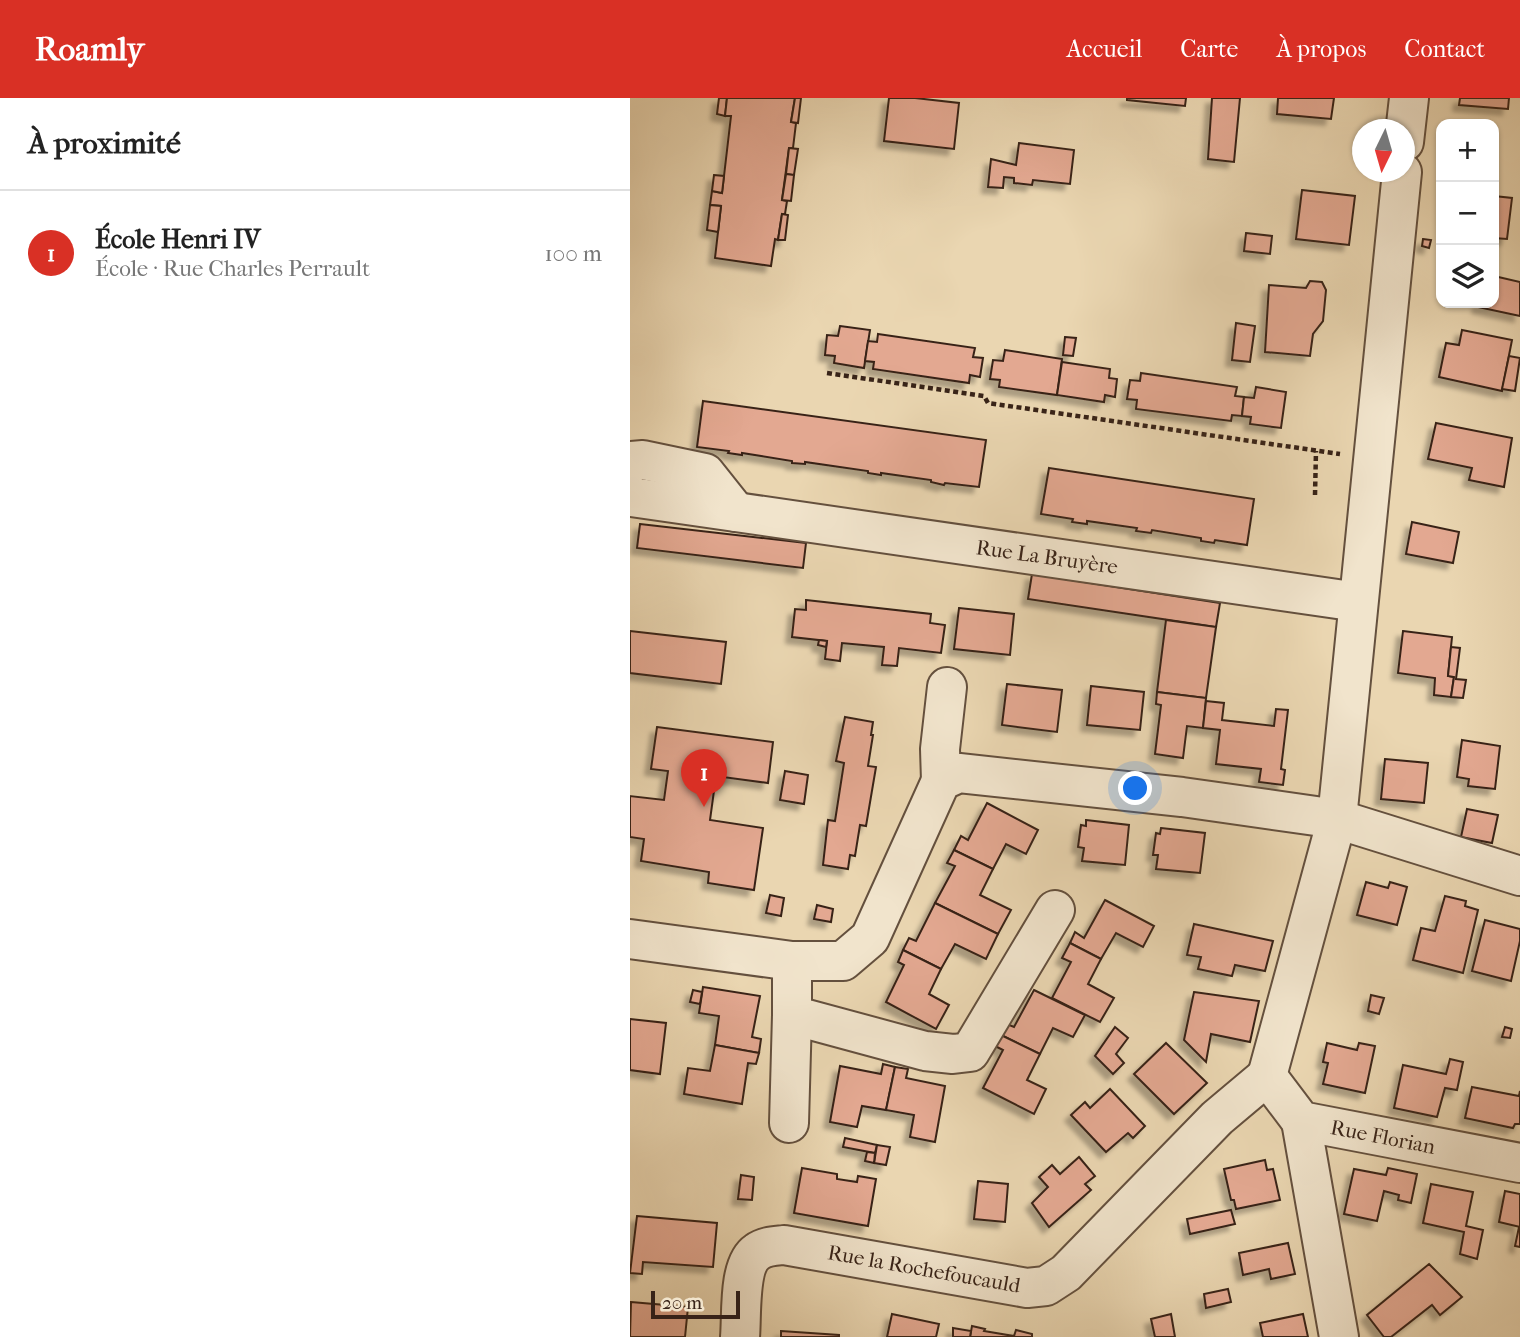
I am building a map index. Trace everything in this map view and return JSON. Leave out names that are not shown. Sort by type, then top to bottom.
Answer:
[{"type":"street","points":[[1407,119],[1409,98]]},
{"type":"street","points":[[1267,1076],[1337,819],[1401,182]]},
{"type":"street","points":[[630,461],[643,460],[705,473],[736,512]]},
{"type":"street","name":"Rue La Bruyère","points":[[630,494],[632,497],[1358,603]]},
{"type":"street","points":[[630,939],[792,961],[843,961],[870,938],[941,781],[940,749],[947,687]]},
{"type":"street","points":[[941,781],[959,773],[1182,797],[1337,819],[1520,876]]},
{"type":"street","points":[[792,1015],[925,1051],[953,1054],[970,1052],[1055,910]]},
{"type":"street","points":[[789,1124],[792,961]]},
{"type":"street","name":"Rue Florian","points":[[1267,1076],[1301,1121],[1520,1163]]},
{"type":"street","name":"Rue la Rochefoucauld","points":[[740,1337],[745,1266],[755,1253],[766,1247],[784,1245],[1027,1288],[1046,1286],[1066,1273],[1217,1118],[1267,1076]]},
{"type":"street","points":[[1301,1121],[1339,1337]]},
{"type":"path","points":[[827,373],[984,396],[988,403],[1373,458]]},
{"type":"path","points":[[1315,495],[1316,451]]},
{"type":"building","points":[[719,98],[727,98],[725,116],[717,114]]},
{"type":"building","points":[[727,98],[795,98],[791,122],[796,123],[793,148],[789,148],[782,200],[787,201],[778,240],[775,239],[771,266],[715,258],[721,206],[710,205],[712,191],[722,193],[731,116],[725,116]]},
{"type":"building","points":[[795,98],[801,98],[798,123],[791,122]]},
{"type":"building","points":[[889,98],[959,103],[954,149],[884,141]]},
{"type":"building","points":[[1127,98],[1186,98],[1185,106]]},
{"type":"building","points":[[1212,98],[1240,98],[1234,162],[1208,159]]},
{"type":"building","points":[[1278,98],[1334,98],[1331,119],[1277,114]]},
{"type":"building","points":[[1460,98],[1509,98],[1508,109],[1459,105]]},
{"type":"building","points":[[1019,143],[1074,150],[1070,184],[1033,180],[1032,185],[1014,183],[1014,178],[1004,177],[1003,188],[988,187],[991,159],[1016,165]]},
{"type":"building","points":[[789,148],[798,149],[794,175],[786,174]]},
{"type":"building","points":[[786,174],[794,175],[791,201],[782,200]]},
{"type":"building","points":[[714,175],[724,176],[722,193],[712,191]]},
{"type":"building","points":[[1302,190],[1355,196],[1349,245],[1296,239]]},
{"type":"building","points":[[1499,197],[1512,198],[1507,239],[1499,238]]},
{"type":"building","points":[[710,205],[721,206],[718,232],[707,230]]},
{"type":"building","points":[[782,214],[788,215],[785,240],[778,240]]},
{"type":"building","points":[[1246,233],[1272,236],[1270,254],[1244,251]]},
{"type":"building","points":[[1423,239],[1431,240],[1429,248],[1422,246]]},
{"type":"building","points":[[1499,277],[1520,282],[1520,316],[1483,308],[1499,308]]},
{"type":"building","points":[[1310,281],[1322,282],[1326,290],[1323,321],[1313,334],[1310,356],[1265,352],[1269,285],[1306,288]]},
{"type":"building","points":[[1236,323],[1255,326],[1250,362],[1232,360]]},
{"type":"building","points":[[840,326],[870,330],[864,368],[834,363],[835,356],[825,355],[827,335],[838,336]]},
{"type":"building","points":[[1462,330],[1512,340],[1502,391],[1439,377],[1446,343],[1459,345]]},
{"type":"building","points":[[878,334],[975,348],[973,357],[983,358],[980,377],[970,375],[969,383],[873,369],[874,362],[865,361],[868,341],[877,342]]},
{"type":"building","points":[[1065,337],[1076,338],[1073,356],[1063,355]]},
{"type":"building","points":[[1005,350],[1062,359],[1057,395],[999,387],[1000,380],[990,379],[993,360],[1003,361]]},
{"type":"building","points":[[1509,356],[1520,358],[1515,391],[1502,389]]},
{"type":"building","points":[[1062,362],[1110,369],[1109,378],[1117,379],[1115,397],[1105,395],[1104,402],[1057,395]]},
{"type":"building","points":[[1141,373],[1237,387],[1235,396],[1244,397],[1242,416],[1232,415],[1231,421],[1136,409],[1137,400],[1127,399],[1130,380],[1140,381]]},
{"type":"building","points":[[1256,387],[1286,392],[1281,428],[1250,424],[1251,417],[1242,416],[1244,397],[1254,398]]},
{"type":"building","points":[[703,401],[986,440],[979,487],[944,485],[931,480],[881,475],[805,462],[792,463],[697,447]]},
{"type":"building","points":[[1436,423],[1512,438],[1504,487],[1469,480],[1472,468],[1428,459]]},
{"type":"building","points":[[1049,468],[1254,499],[1247,545],[1215,540],[1214,543],[1201,541],[1201,538],[1152,530],[1151,533],[1136,531],[1137,528],[1087,521],[1087,524],[1072,522],[1073,519],[1041,514]]},
{"type":"building","points":[[1412,522],[1459,532],[1453,563],[1406,554]]},
{"type":"building","points":[[640,524],[806,543],[803,568],[637,548]]},
{"type":"building","points":[[1032,574],[1220,603],[1216,627],[1028,599]]},
{"type":"building","points":[[806,600],[931,614],[930,623],[945,625],[941,653],[899,648],[897,666],[882,665],[884,647],[842,643],[840,661],[825,659],[827,641],[792,637],[795,609],[806,610]]},
{"type":"building","points":[[959,608],[1014,614],[1010,655],[954,649]]},
{"type":"building","points":[[1166,620],[1216,627],[1206,698],[1157,692]]},
{"type":"building","points":[[630,631],[726,642],[721,684],[630,673]]},
{"type":"building","points":[[1403,631],[1452,637],[1448,676],[1454,677],[1451,697],[1434,695],[1435,678],[1398,673]]},
{"type":"building","points":[[819,640],[827,641],[826,647],[818,645]]},
{"type":"building","points":[[1451,647],[1460,648],[1456,679],[1466,680],[1463,698],[1451,697],[1454,677],[1448,676]]},
{"type":"building","points":[[1007,684],[1062,690],[1057,732],[1002,725]]},
{"type":"building","points":[[1091,686],[1144,692],[1140,730],[1087,725]]},
{"type":"building","points":[[1157,692],[1206,698],[1203,728],[1187,726],[1183,758],[1155,754],[1161,705],[1156,704]]},
{"type":"building","points":[[1206,701],[1224,703],[1222,720],[1274,726],[1276,709],[1288,710],[1281,769],[1285,770],[1283,785],[1259,782],[1261,769],[1216,764],[1220,730],[1203,728]]},
{"type":"building","points":[[845,717],[873,722],[868,766],[876,767],[866,826],[860,825],[855,856],[850,855],[848,869],[823,865],[828,820],[835,821],[844,763],[836,761]]},
{"type":"building","points":[[657,727],[773,742],[768,783],[716,776],[710,820],[763,828],[754,890],[708,883],[709,872],[641,861],[644,839],[630,837],[630,796],[664,800],[668,771],[651,769]]},
{"type":"building","points":[[1462,740],[1500,746],[1495,789],[1468,786],[1469,779],[1457,777]]},
{"type":"building","points":[[1385,759],[1428,763],[1424,803],[1381,799]]},
{"type":"building","points":[[785,771],[808,775],[804,804],[780,800]]},
{"type":"building","points":[[987,803],[1038,830],[1026,854],[1006,844],[993,869],[954,850],[961,836],[968,840]]},
{"type":"building","points":[[1467,809],[1498,815],[1492,843],[1461,837]]},
{"type":"building","points":[[1086,820],[1129,825],[1125,865],[1082,861],[1084,848],[1078,847],[1081,825],[1086,826]]},
{"type":"building","points":[[1161,828],[1205,833],[1200,873],[1156,869],[1158,855],[1153,855],[1156,833],[1160,834]]},
{"type":"building","points":[[954,850],[993,869],[980,895],[1011,910],[998,934],[935,903],[955,866],[947,863]]},
{"type":"building","points":[[1366,882],[1388,888],[1390,882],[1407,887],[1397,925],[1357,915]]},
{"type":"building","points":[[770,895],[784,898],[781,916],[766,913]]},
{"type":"building","points":[[1445,896],[1466,901],[1465,906],[1478,910],[1463,973],[1413,960],[1421,928],[1435,931]]},
{"type":"building","points":[[1105,900],[1154,926],[1143,947],[1116,933],[1101,959],[1070,943],[1075,932],[1084,938]]},
{"type":"building","points":[[935,903],[998,934],[986,959],[955,944],[941,969],[903,950],[909,938],[916,941]]},
{"type":"building","points":[[817,905],[833,909],[831,922],[814,919]]},
{"type":"building","points":[[1485,920],[1520,929],[1511,981],[1472,971]]},
{"type":"building","points":[[1194,924],[1273,941],[1265,971],[1235,965],[1232,976],[1198,969],[1201,957],[1187,955]]},
{"type":"building","points":[[1070,943],[1101,959],[1088,984],[1114,998],[1100,1022],[1052,998],[1071,962],[1062,958]]},
{"type":"building","points":[[903,950],[941,969],[929,994],[949,1005],[936,1029],[886,1002],[904,965],[898,962]]},
{"type":"building","points":[[703,987],[760,996],[752,1037],[761,1039],[759,1053],[715,1045],[719,1016],[699,1013]]},
{"type":"building","points":[[693,990],[702,992],[700,1004],[690,1002]]},
{"type":"building","points":[[1034,990],[1085,1015],[1073,1037],[1053,1028],[1040,1054],[1001,1035],[1007,1024],[1014,1027]]},
{"type":"building","points":[[1194,992],[1259,1001],[1250,1042],[1211,1034],[1206,1062],[1184,1040]]},
{"type":"building","points":[[1371,995],[1384,998],[1379,1014],[1368,1011]]},
{"type":"building","points":[[630,1019],[666,1023],[660,1074],[630,1070]]},
{"type":"building","points":[[1115,1027],[1128,1038],[1116,1054],[1124,1063],[1113,1074],[1095,1056]]},
{"type":"building","points":[[1505,1027],[1512,1029],[1510,1038],[1502,1037]]},
{"type":"building","points":[[1001,1035],[1040,1054],[1027,1080],[1046,1089],[1034,1114],[983,1088],[1003,1050],[995,1046]]},
{"type":"building","points":[[1166,1043],[1207,1083],[1174,1114],[1134,1074]]},
{"type":"building","points":[[1327,1043],[1357,1050],[1359,1043],[1375,1046],[1365,1093],[1323,1084],[1328,1063],[1323,1062]]},
{"type":"building","points":[[715,1045],[759,1053],[756,1064],[748,1063],[742,1104],[684,1094],[688,1068],[710,1071]]},
{"type":"building","points":[[1450,1059],[1463,1062],[1457,1090],[1445,1088],[1437,1117],[1394,1108],[1403,1065],[1446,1074]]},
{"type":"building","points":[[883,1064],[895,1067],[886,1110],[862,1106],[857,1127],[830,1122],[840,1066],[881,1074]]},
{"type":"building","points":[[895,1067],[908,1069],[906,1078],[945,1086],[935,1142],[910,1137],[914,1115],[886,1110]]},
{"type":"building","points":[[1472,1087],[1519,1096],[1520,1091],[1520,1124],[1515,1124],[1513,1128],[1465,1118]]},
{"type":"building","points":[[1110,1089],[1145,1126],[1133,1138],[1128,1133],[1106,1152],[1071,1115],[1085,1102],[1090,1108]]},
{"type":"building","points":[[845,1138],[877,1145],[875,1153],[843,1147]]},
{"type":"building","points":[[877,1145],[890,1147],[886,1165],[874,1163]]},
{"type":"building","points":[[867,1152],[875,1153],[874,1163],[865,1161]]},
{"type":"building","points":[[1079,1157],[1095,1176],[1085,1184],[1091,1190],[1049,1227],[1032,1203],[1048,1187],[1039,1177],[1052,1165],[1060,1174]]},
{"type":"building","points":[[1265,1160],[1267,1170],[1273,1169],[1280,1200],[1236,1209],[1234,1200],[1231,1200],[1224,1169]]},
{"type":"building","points":[[802,1168],[837,1174],[837,1179],[857,1182],[858,1176],[876,1179],[868,1226],[794,1213]]},
{"type":"building","points":[[1388,1168],[1417,1174],[1411,1203],[1398,1200],[1399,1195],[1384,1191],[1377,1221],[1344,1214],[1354,1169],[1386,1175]]},
{"type":"building","points":[[741,1175],[754,1177],[752,1200],[738,1199]]},
{"type":"building","points":[[978,1181],[1008,1184],[1005,1222],[974,1219]]},
{"type":"building","points":[[1431,1184],[1473,1192],[1466,1226],[1483,1230],[1477,1259],[1460,1254],[1464,1232],[1423,1223]]},
{"type":"building","points":[[1505,1191],[1520,1194],[1520,1227],[1499,1222]]},
{"type":"building","points":[[1231,1210],[1235,1224],[1190,1234],[1187,1219]]},
{"type":"building","points":[[637,1216],[717,1223],[713,1267],[643,1262],[642,1274],[630,1273]]},
{"type":"building","points":[[1520,1227],[1520,1247],[1515,1246]]},
{"type":"building","points":[[1288,1243],[1295,1274],[1271,1279],[1269,1269],[1243,1275],[1239,1253]]},
{"type":"building","points":[[1429,1264],[1462,1297],[1440,1315],[1432,1305],[1391,1337],[1384,1337],[1367,1315]]},
{"type":"building","points":[[1228,1289],[1231,1302],[1206,1308],[1204,1294]]},
{"type":"building","points":[[631,1302],[688,1307],[685,1337],[630,1337]]},
{"type":"building","points":[[892,1314],[939,1324],[936,1337],[887,1337]]},
{"type":"building","points":[[1171,1314],[1175,1337],[1155,1337],[1151,1319]]},
{"type":"building","points":[[1303,1314],[1308,1337],[1263,1337],[1260,1323]]},
{"type":"building","points":[[972,1326],[1014,1336],[1016,1330],[1032,1334],[1032,1337],[970,1337]]},
{"type":"building","points":[[953,1328],[971,1331],[970,1337],[953,1337]]},
{"type":"building","points":[[781,1331],[839,1335],[839,1337],[781,1337]]},
{"type":"place","name":"École Henri IV","points":[[704,807]]}]
